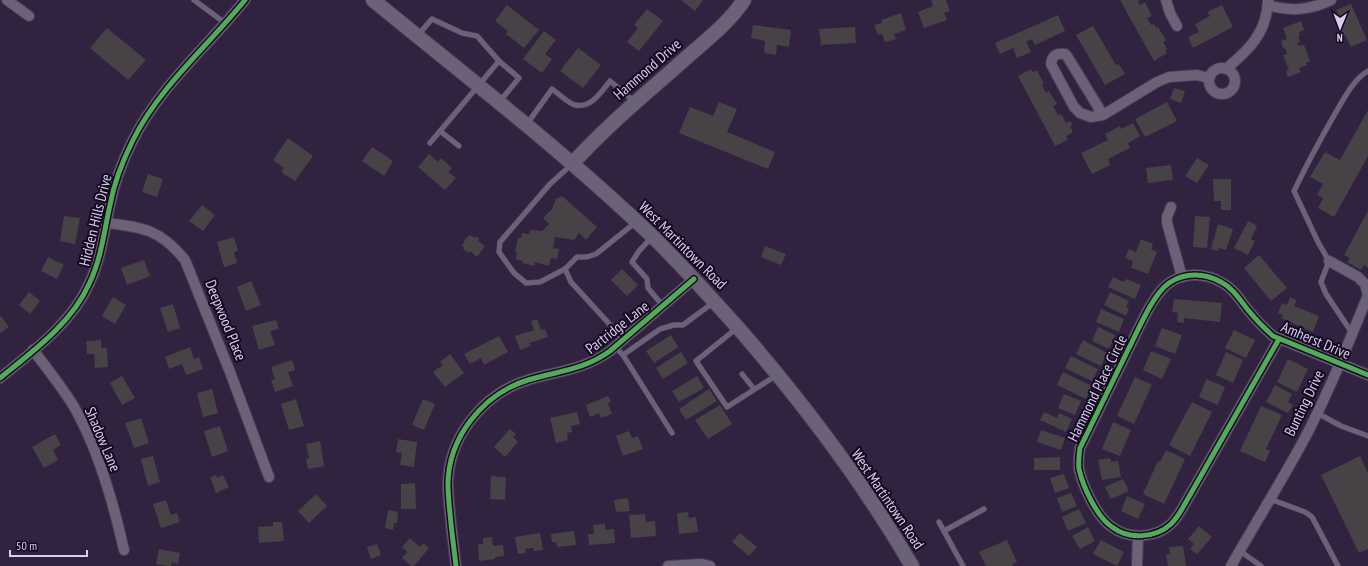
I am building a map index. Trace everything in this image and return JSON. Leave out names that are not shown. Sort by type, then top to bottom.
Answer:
[{"type":"main road","name":"West Martintown Road","points":[[373,0],[572,164],[653,237],[694,279],[777,374],[840,457],[912,566]]},
{"type":"main road","name":"Hammond Drive","points":[[572,164],[619,117],[711,37],[739,8],[744,0]]},
{"type":"street","points":[[7,0],[29,16]]},
{"type":"street","name":"Hidden Hills Drive","points":[[0,378],[54,331],[83,297],[94,272],[110,204],[122,163],[143,123],[168,88],[245,0]]},
{"type":"street","points":[[1166,0],[1170,13],[1177,26]]},
{"type":"street","points":[[1226,69],[1245,53],[1258,36],[1266,18],[1268,2],[1283,8],[1299,9],[1320,5],[1331,0]]},
{"type":"street","points":[[1102,115],[1067,56],[1065,54],[1061,54],[1053,56],[1051,64],[1074,107],[1080,113],[1091,117],[1102,115],[1146,88],[1169,77],[1197,75],[1209,78]]},
{"type":"street","points":[[1218,69],[1226,69],[1230,70],[1233,74],[1235,83],[1234,87],[1227,94],[1218,93],[1213,90],[1209,78],[1214,71],[1218,69]]},
{"type":"street","points":[[1171,207],[1167,217],[1167,223],[1182,277]]},
{"type":"street","name":"Deepwood Place","points":[[106,223],[130,226],[152,232],[167,241],[175,248],[184,260],[230,372],[269,477]]},
{"type":"street","name":"Bunting Drive","points":[[1231,566],[1290,464],[1317,413],[1340,364],[1368,295],[1365,284],[1358,277],[1330,261]]},
{"type":"street","name":"Hammond Place Circle","points":[[1206,276],[1194,274],[1182,277],[1170,282],[1158,294],[1080,448],[1079,470],[1088,494],[1106,522],[1119,532],[1138,536],[1150,535],[1171,524],[1176,518],[1278,339]]},
{"type":"street","name":"Amherst Drive","points":[[1206,276],[1230,288],[1263,327],[1278,339],[1368,375]]},
{"type":"street","name":"Partridge Lane","points":[[456,566],[448,487],[450,468],[457,444],[471,420],[485,404],[505,390],[528,380],[580,367],[601,358],[694,279]]},
{"type":"street","name":"Shadow Lane","points":[[33,350],[72,405],[89,437],[117,517],[124,550]]},
{"type":"street","points":[[1137,566],[1138,536]]},
{"type":"street","points":[[668,566],[702,564],[710,566]]},
{"type":"lane","points":[[194,0],[226,23]]},
{"type":"lane","points":[[418,36],[432,19],[462,33],[477,36],[499,61],[519,78],[499,103]]},
{"type":"lane","points":[[430,143],[499,61]]},
{"type":"lane","points":[[1352,333],[1326,294],[1321,282],[1330,261],[1318,242],[1294,191],[1320,140],[1351,86],[1361,75],[1368,71]]},
{"type":"lane","points":[[526,125],[552,89],[574,105],[582,106],[591,102],[610,81],[636,102]]},
{"type":"lane","points":[[440,131],[459,146]]},
{"type":"lane","points":[[572,164],[550,184],[500,242],[500,252],[514,273],[526,283],[540,282],[565,269],[577,257],[587,257],[596,254],[636,221]]},
{"type":"lane","points":[[653,237],[639,251],[632,262],[647,279],[648,288],[663,306]]},
{"type":"lane","points":[[565,269],[571,282],[624,340]]},
{"type":"lane","points":[[623,355],[660,329],[674,325],[683,325],[715,302]]},
{"type":"lane","points":[[738,328],[696,361],[727,407],[777,374]]},
{"type":"lane","points":[[615,347],[623,355],[672,433]]},
{"type":"lane","points":[[742,374],[754,390]]},
{"type":"lane","points":[[1317,413],[1341,426],[1368,436]]},
{"type":"lane","points":[[1269,499],[1305,512],[1312,517],[1338,566]]},
{"type":"lane","points":[[944,531],[984,509]]},
{"type":"lane","points":[[939,522],[963,566]]},
{"type":"lane","points":[[1240,551],[1261,566]]},
{"type":"building","points":[[681,0],[703,0],[695,11]]},
{"type":"building","points":[[931,0],[946,0],[950,11],[944,13],[947,20],[924,28],[918,12],[933,6]]},
{"type":"building","points":[[1120,0],[1139,0],[1140,5],[1145,2],[1152,16],[1147,18],[1151,25],[1154,24],[1156,28],[1158,27],[1166,40],[1163,42],[1167,49],[1165,50],[1167,53],[1154,61]]},
{"type":"building","points":[[1351,4],[1367,40],[1351,47],[1345,35],[1341,37],[1338,31],[1342,29],[1336,14],[1338,13],[1336,10]]},
{"type":"building","points":[[507,5],[539,30],[524,48],[506,34],[508,31],[495,21]]},
{"type":"building","points":[[1222,5],[1233,27],[1193,48],[1188,37],[1199,32],[1195,24],[1210,16],[1207,12]]},
{"type":"building","points":[[647,9],[663,21],[639,51],[627,42],[638,28],[634,25]]},
{"type":"building","points":[[901,13],[906,30],[894,34],[896,39],[885,42],[882,34],[878,35],[874,25],[882,23],[881,20]]},
{"type":"building","points":[[1058,15],[1065,31],[1035,45],[1032,39],[1026,42],[1031,52],[1017,58],[1013,48],[1000,54],[995,43]]},
{"type":"building","points":[[1301,21],[1304,30],[1299,32],[1300,35],[1298,36],[1300,42],[1297,43],[1299,46],[1304,45],[1310,61],[1306,63],[1307,65],[1299,68],[1301,72],[1288,77],[1286,71],[1289,70],[1283,55],[1287,54],[1285,48],[1283,49],[1281,41],[1287,39],[1283,28]]},
{"type":"building","points":[[753,25],[791,30],[789,47],[777,45],[776,55],[764,53],[765,41],[751,38]]},
{"type":"building","points":[[1093,26],[1116,65],[1119,64],[1125,74],[1105,85],[1076,35]]},
{"type":"building","points":[[855,27],[856,43],[821,45],[819,29]]},
{"type":"building","points":[[107,28],[146,60],[128,80],[90,48]]},
{"type":"building","points":[[544,31],[556,40],[545,54],[552,59],[542,73],[523,59]]},
{"type":"building","points":[[578,48],[601,65],[583,88],[560,71]]},
{"type":"building","points":[[1031,69],[1033,72],[1037,70],[1044,84],[1042,85],[1046,93],[1049,91],[1057,104],[1053,106],[1058,115],[1061,114],[1066,123],[1070,121],[1073,125],[1070,126],[1073,132],[1066,136],[1068,140],[1055,146],[1018,76]]},
{"type":"building","points":[[1174,88],[1185,91],[1181,103],[1170,99]]},
{"type":"building","points":[[719,102],[737,109],[727,132],[775,152],[768,169],[679,133],[690,107],[713,116]]},
{"type":"building","points":[[1167,102],[1177,121],[1145,137],[1135,119]]},
{"type":"building","points":[[1368,110],[1368,156],[1334,217],[1318,208],[1323,198],[1317,195],[1323,184],[1310,177],[1325,152],[1340,160]]},
{"type":"building","points":[[1133,123],[1140,136],[1128,143],[1130,148],[1108,159],[1110,165],[1092,174],[1081,153],[1108,140],[1105,134],[1120,126],[1121,129]]},
{"type":"building","points":[[288,138],[313,156],[295,181],[281,172],[284,168],[273,160]]},
{"type":"building","points":[[372,147],[393,161],[384,176],[362,161]]},
{"type":"building","points":[[429,154],[438,162],[441,158],[452,168],[448,172],[456,178],[445,190],[418,167]]},
{"type":"building","points":[[1197,158],[1209,165],[1197,183],[1185,176]]},
{"type":"building","points":[[1171,165],[1173,180],[1148,183],[1146,168]]},
{"type":"building","points":[[148,174],[163,179],[157,197],[142,192]]},
{"type":"building","points":[[1213,179],[1231,179],[1231,210],[1221,210],[1221,201],[1214,201]]},
{"type":"building","points":[[562,196],[597,227],[586,240],[579,233],[574,240],[555,237],[553,248],[559,249],[557,259],[551,258],[549,266],[535,262],[534,266],[522,263],[523,261],[516,259],[517,253],[515,252],[518,238],[521,238],[522,233],[529,234],[530,230],[542,231],[549,224],[543,218],[552,209],[556,199]]},
{"type":"building","points":[[202,205],[215,215],[203,231],[189,221]]},
{"type":"building","points":[[1368,211],[1368,268],[1364,265],[1361,270],[1347,262],[1350,258],[1344,255]]},
{"type":"building","points":[[64,216],[80,218],[75,244],[60,241]]},
{"type":"building","points":[[1195,216],[1210,217],[1207,248],[1193,247]]},
{"type":"building","points":[[1248,221],[1257,226],[1251,239],[1255,241],[1248,255],[1234,248]]},
{"type":"building","points":[[1218,224],[1233,229],[1226,250],[1219,248],[1218,251],[1211,249]]},
{"type":"building","points":[[470,235],[475,238],[477,236],[479,239],[478,241],[485,246],[477,257],[470,251],[469,253],[463,249],[464,247],[462,246],[466,238]]},
{"type":"building","points":[[234,237],[238,251],[234,252],[237,263],[224,267],[217,242]]},
{"type":"building","points":[[1141,239],[1153,244],[1151,249],[1157,252],[1148,274],[1131,268],[1133,261],[1125,258],[1129,249],[1136,252]]},
{"type":"building","points":[[765,246],[786,254],[781,265],[761,257]]},
{"type":"building","points":[[1259,255],[1287,288],[1271,301],[1244,268]]},
{"type":"building","points":[[48,257],[64,265],[57,279],[41,271]]},
{"type":"building","points":[[144,260],[150,276],[127,285],[121,268]]},
{"type":"building","points":[[622,269],[638,285],[627,296],[611,280]]},
{"type":"building","points":[[1113,277],[1124,282],[1126,279],[1141,285],[1135,299],[1108,287]]},
{"type":"building","points":[[251,281],[261,305],[246,311],[237,287]]},
{"type":"building","points":[[29,292],[40,301],[30,314],[19,305]]},
{"type":"building","points":[[1110,292],[1129,301],[1126,307],[1129,309],[1126,316],[1104,305]]},
{"type":"building","points":[[113,297],[126,305],[115,324],[102,316]]},
{"type":"building","points":[[1290,297],[1297,300],[1294,306],[1319,316],[1313,332],[1281,318],[1283,315],[1278,313],[1282,303],[1287,305]]},
{"type":"building","points":[[1174,299],[1222,303],[1220,322],[1184,318],[1184,323],[1177,322],[1178,313],[1172,312]]},
{"type":"building","points":[[173,304],[180,328],[168,332],[160,308]]},
{"type":"building","points":[[1101,309],[1124,319],[1119,332],[1096,322]]},
{"type":"building","points":[[0,315],[9,327],[0,333]]},
{"type":"building","points":[[537,319],[541,330],[545,329],[548,337],[529,343],[531,346],[520,350],[515,336],[534,330],[531,321]]},
{"type":"building","points":[[276,320],[279,329],[270,331],[275,345],[259,350],[252,326]]},
{"type":"building","points":[[1098,327],[1115,335],[1109,349],[1092,341]]},
{"type":"building","points":[[1162,328],[1182,335],[1175,354],[1155,346]]},
{"type":"building","points":[[1234,330],[1255,340],[1246,358],[1225,348]]},
{"type":"building","points":[[671,335],[678,347],[654,363],[646,351]]},
{"type":"building","points":[[499,336],[508,352],[484,365],[481,358],[470,364],[464,354]]},
{"type":"building","points":[[101,340],[101,348],[107,348],[108,367],[95,368],[94,354],[87,354],[86,341]]},
{"type":"building","points":[[1083,340],[1107,353],[1101,366],[1076,354]]},
{"type":"building","points":[[190,347],[194,359],[199,357],[203,369],[186,375],[182,364],[169,369],[165,357]]},
{"type":"building","points":[[1151,351],[1171,359],[1162,379],[1143,370]]},
{"type":"building","points":[[681,352],[688,363],[663,379],[656,368]]},
{"type":"building","points":[[1226,352],[1243,360],[1233,383],[1216,375]]},
{"type":"building","points":[[450,354],[464,373],[445,387],[433,372],[443,365],[440,362]]},
{"type":"building","points":[[1071,356],[1098,369],[1092,381],[1065,368]]},
{"type":"building","points":[[1288,359],[1308,369],[1297,392],[1277,382]]},
{"type":"building","points":[[292,360],[295,370],[288,372],[293,386],[275,392],[271,380],[275,379],[271,367]]},
{"type":"building","points":[[1063,372],[1092,386],[1086,399],[1057,385]]},
{"type":"building","points":[[122,376],[135,398],[122,405],[110,383]]},
{"type":"building","points":[[697,376],[704,388],[679,402],[672,391]]},
{"type":"building","points":[[1135,377],[1152,385],[1134,424],[1117,416]]},
{"type":"building","points":[[1206,379],[1225,387],[1218,405],[1199,397]]},
{"type":"building","points":[[1275,385],[1292,394],[1288,402],[1293,405],[1288,413],[1266,402]]},
{"type":"building","points":[[212,389],[218,413],[203,417],[197,393]]},
{"type":"building","points":[[709,389],[717,401],[686,420],[679,409]]},
{"type":"building","points":[[1064,394],[1081,401],[1075,415],[1058,408]]},
{"type":"building","points":[[608,396],[611,402],[608,403],[612,414],[601,418],[599,413],[590,417],[586,405]]},
{"type":"building","points":[[296,399],[304,426],[289,430],[281,404]]},
{"type":"building","points":[[423,399],[435,404],[424,430],[412,425]]},
{"type":"building","points":[[1192,402],[1212,412],[1190,456],[1169,445]]},
{"type":"building","points":[[720,405],[732,424],[708,439],[695,420]]},
{"type":"building","points":[[1261,406],[1282,415],[1266,449],[1270,451],[1265,462],[1240,451]]},
{"type":"building","points":[[577,412],[580,424],[571,426],[572,432],[567,433],[568,440],[556,443],[550,418]]},
{"type":"building","points":[[1044,412],[1057,418],[1059,413],[1072,419],[1066,432],[1040,420]]},
{"type":"building","points":[[141,418],[149,443],[134,448],[125,423]]},
{"type":"building","points":[[1113,422],[1131,430],[1120,456],[1102,449]]},
{"type":"building","points":[[220,426],[228,451],[212,457],[204,431]]},
{"type":"building","points":[[510,429],[516,434],[513,437],[518,442],[505,457],[494,447]]},
{"type":"building","points":[[1041,430],[1065,438],[1061,450],[1037,442]]},
{"type":"building","points":[[629,431],[632,438],[638,436],[643,449],[623,456],[616,436]]},
{"type":"building","points":[[55,434],[61,445],[53,450],[58,460],[44,468],[32,447]]},
{"type":"building","points":[[398,439],[417,442],[414,467],[400,465],[402,453],[396,452]]},
{"type":"building","points":[[320,441],[324,466],[308,469],[306,459],[309,458],[306,444]]},
{"type":"building","points":[[1166,450],[1185,459],[1164,504],[1143,494],[1158,461],[1160,462]]},
{"type":"building","points":[[153,456],[160,482],[148,486],[141,459]]},
{"type":"building","points":[[1360,456],[1368,473],[1368,549],[1359,553],[1321,475]]},
{"type":"building","points":[[1060,457],[1060,470],[1034,470],[1034,458]]},
{"type":"building","points":[[1110,458],[1111,462],[1118,461],[1121,477],[1102,480],[1098,460]]},
{"type":"building","points":[[1064,474],[1069,488],[1055,493],[1050,478]]},
{"type":"building","points":[[216,475],[217,478],[223,475],[229,487],[216,493],[210,477]]},
{"type":"building","points":[[491,476],[506,477],[505,500],[490,499]]},
{"type":"building","points":[[1123,479],[1129,491],[1111,499],[1105,487]]},
{"type":"building","points":[[415,483],[416,509],[401,509],[401,484]]},
{"type":"building","points":[[1071,493],[1077,506],[1062,512],[1057,498]]},
{"type":"building","points":[[316,494],[327,506],[309,523],[298,511]]},
{"type":"building","points":[[1127,496],[1145,504],[1138,519],[1121,511]]},
{"type":"building","points":[[628,498],[630,511],[616,512],[614,500]]},
{"type":"building","points":[[166,500],[171,515],[177,513],[180,522],[161,528],[153,504]]},
{"type":"building","points":[[1079,509],[1086,523],[1068,531],[1062,517]]},
{"type":"building","points":[[388,510],[398,512],[397,523],[394,523],[393,530],[385,528]]},
{"type":"building","points":[[688,512],[689,518],[696,517],[698,532],[679,534],[677,513]]},
{"type":"building","points":[[645,514],[646,522],[655,521],[656,536],[631,538],[629,515]]},
{"type":"building","points":[[273,522],[282,522],[284,541],[259,543],[258,527],[273,526]]},
{"type":"building","points":[[605,524],[605,530],[614,529],[615,543],[589,545],[588,534],[594,534],[593,525]]},
{"type":"building","points":[[1199,526],[1212,537],[1197,554],[1190,549],[1194,544],[1188,539]]},
{"type":"building","points":[[1088,527],[1095,541],[1080,549],[1072,536]]},
{"type":"building","points":[[574,531],[576,545],[557,547],[556,542],[552,542],[551,534]]},
{"type":"building","points":[[540,533],[543,550],[534,551],[533,548],[525,549],[526,553],[518,554],[515,537]]},
{"type":"building","points":[[740,533],[757,547],[749,556],[732,542]]},
{"type":"building","points":[[492,537],[493,546],[503,545],[504,556],[479,561],[478,544],[483,544],[483,538]]},
{"type":"building","points":[[410,538],[420,547],[423,543],[429,548],[414,566],[411,566],[402,558],[407,552],[402,547]]},
{"type":"building","points":[[1007,540],[1017,562],[1012,564],[1013,566],[986,566],[979,552]]},
{"type":"building","points":[[1101,540],[1124,552],[1117,566],[1093,554]]},
{"type":"building","points":[[377,544],[381,555],[371,559],[367,547]]},
{"type":"building","points":[[1183,546],[1186,566],[1168,566],[1166,555],[1170,554],[1169,547]]},
{"type":"building","points":[[159,549],[180,553],[178,564],[172,562],[171,566],[167,566],[156,564]]},
{"type":"cycle path","points":[[0,378],[50,336],[62,324],[82,298],[93,275],[102,246],[116,180],[133,140],[144,120],[171,84],[245,0]]},
{"type":"cycle path","points":[[1279,339],[1177,517],[1165,529],[1150,535],[1142,536],[1126,534],[1112,527],[1106,522],[1091,501],[1081,476],[1079,469],[1080,448],[1151,304],[1163,289],[1175,279],[1188,275],[1202,275],[1215,279],[1233,291],[1254,317],[1273,336],[1368,375]]},
{"type":"cycle path","points":[[456,566],[448,487],[449,469],[454,452],[470,421],[482,407],[511,387],[528,380],[581,366],[610,351],[694,279]]}]
